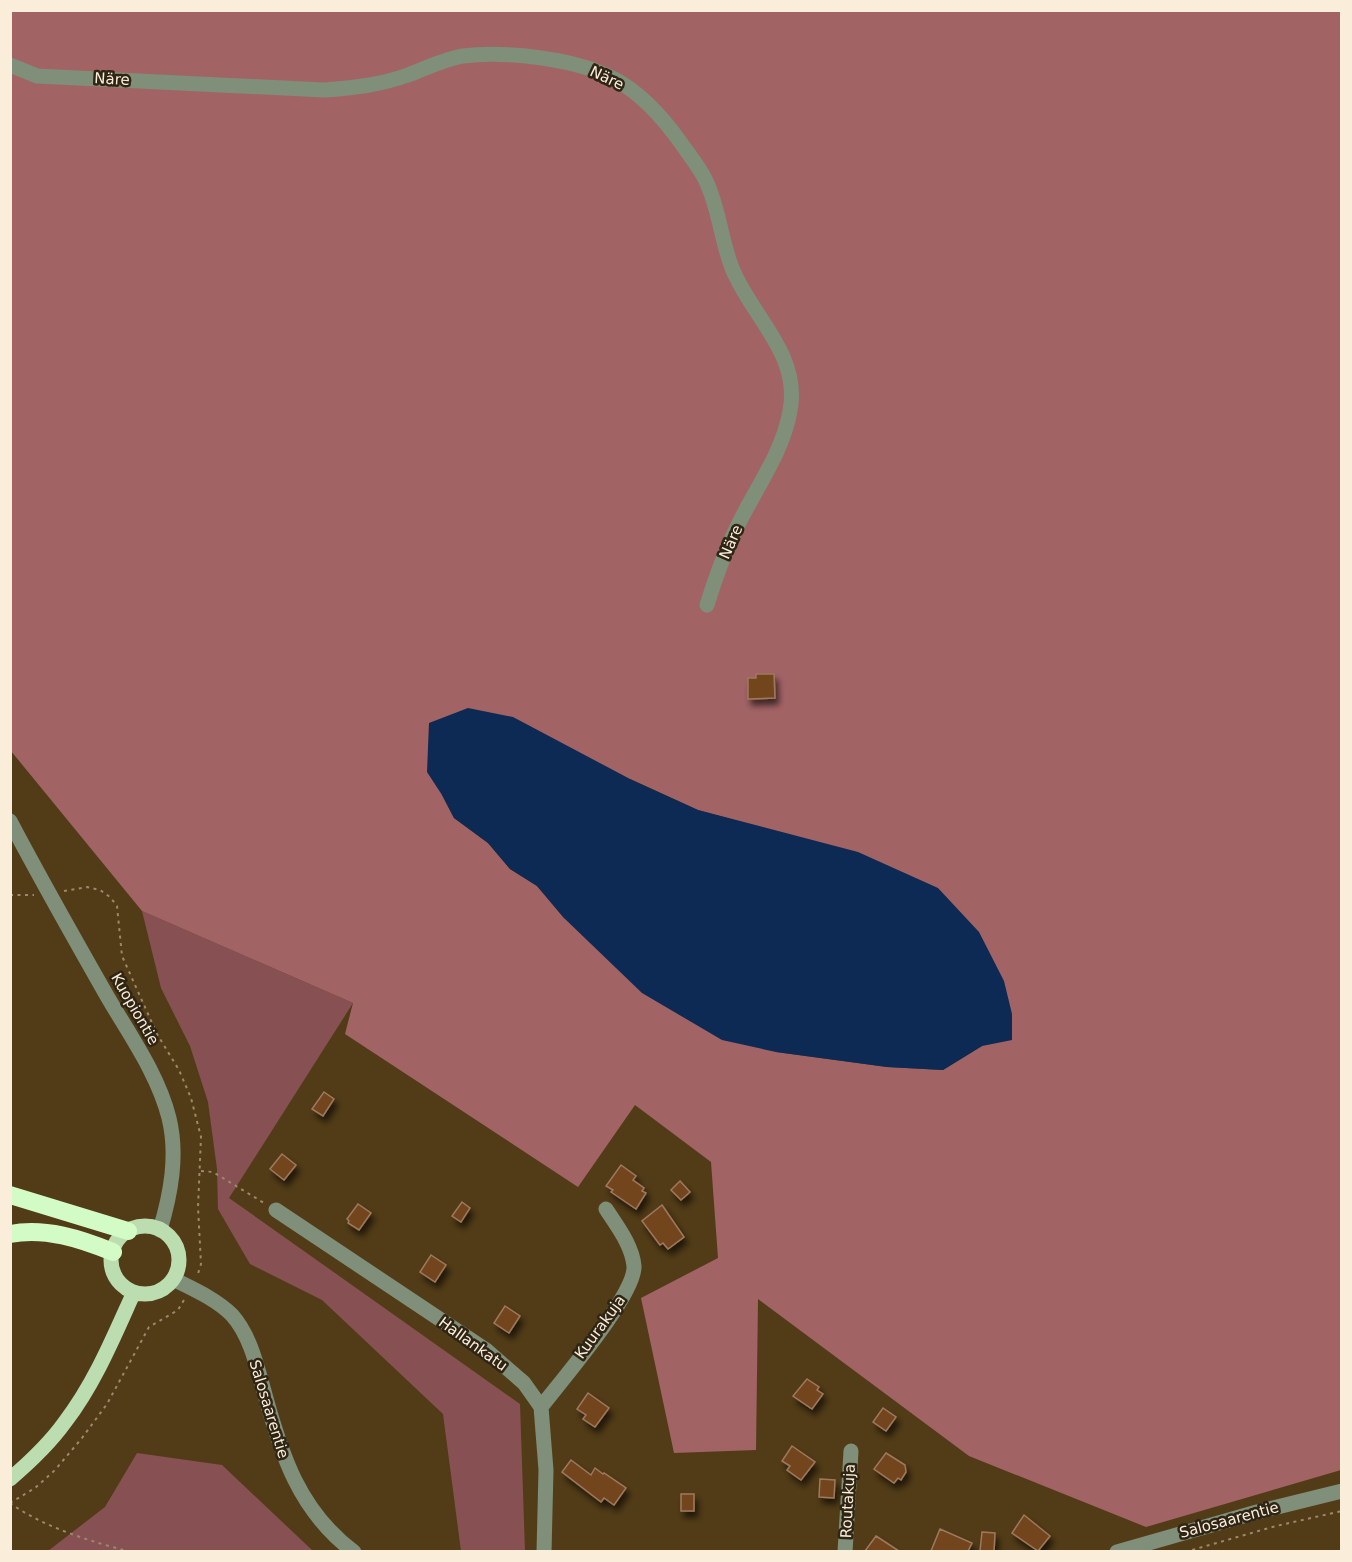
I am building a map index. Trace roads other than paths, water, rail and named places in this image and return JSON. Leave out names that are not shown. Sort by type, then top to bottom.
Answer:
[{"type":"highway","points":[[10,1195],[128,1231]]},
{"type":"highway","points":[[10,1234],[23,1232],[53,1234],[87,1241],[112,1252]]},
{"type":"main road","points":[[148,1226],[160,1230],[172,1239],[178,1251],[178,1265],[173,1279],[159,1291],[146,1294],[134,1292],[115,1276],[112,1252],[118,1240],[128,1231],[148,1226]]},
{"type":"main road","points":[[10,1479],[64,1423],[77,1404],[103,1359],[134,1292]]},
{"type":"street","name":"Näre","points":[[10,65],[37,76],[324,90],[367,86],[409,75],[444,61],[493,53],[548,58],[570,63],[608,76],[637,93],[661,116],[706,180],[735,276],[778,345],[790,378],[790,412],[784,433],[765,477],[731,539],[707,605]]},
{"type":"street","name":"Kuopiontie","points":[[10,820],[52,901],[139,1051],[163,1098],[172,1141],[173,1167],[168,1203],[160,1230]]},
{"type":"street","name":"Kuurakuja","points":[[541,1407],[617,1306],[630,1284],[634,1269],[632,1256],[625,1239],[606,1209]]},
{"type":"street","name":"Hallankatu","points":[[276,1210],[486,1350],[524,1383],[541,1407]]},
{"type":"street","name":"Salosaarentie","points":[[173,1279],[221,1306],[241,1328],[258,1367],[277,1440],[288,1469],[303,1496],[321,1521],[354,1551]]},
{"type":"street","points":[[541,1407],[546,1470],[544,1551]]},
{"type":"street","name":"Routakuja","points":[[846,1551],[851,1451]]},
{"type":"street","name":"Salosaarentie","points":[[1118,1551],[1341,1491]]},
{"type":"water","points":[[468,708],[513,717],[630,779],[698,810],[858,852],[938,888],[979,932],[1004,981],[1012,1014],[1012,1040],[982,1046],[943,1070],[887,1067],[776,1052],[722,1040],[642,993],[564,918],[537,886],[510,869],[488,843],[454,818],[427,772],[429,723]]}]
